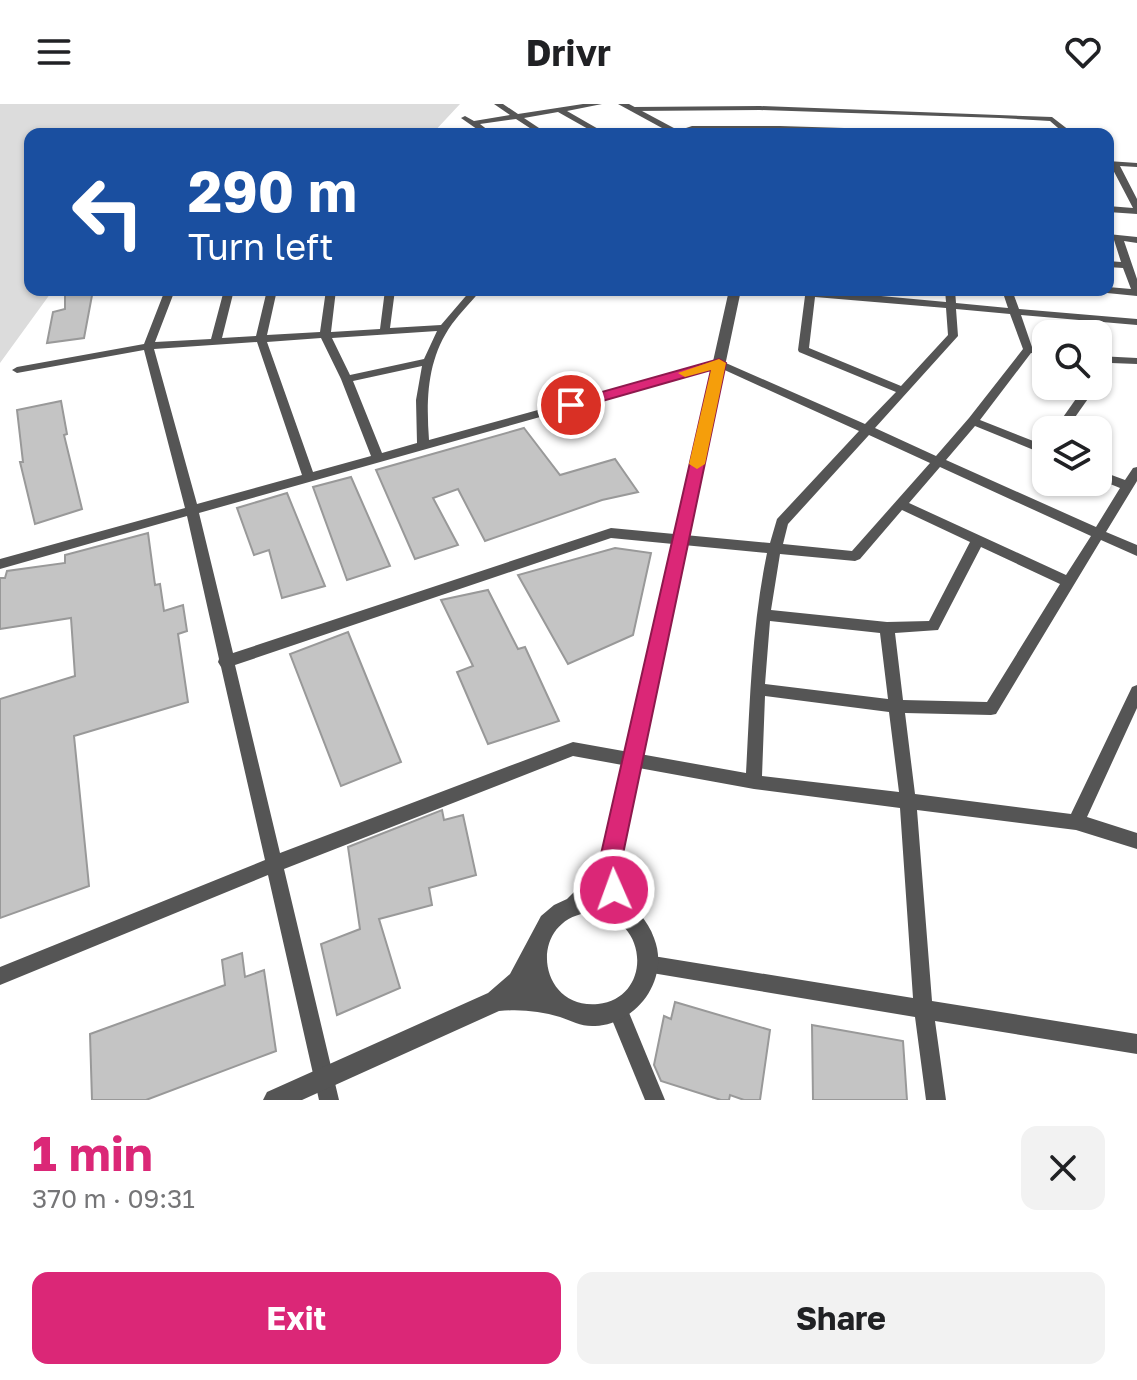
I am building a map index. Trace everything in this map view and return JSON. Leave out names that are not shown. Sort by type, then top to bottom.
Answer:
[{"type":"street","points":[[498,104],[533,128]]},
{"type":"street","points":[[474,123],[598,104]]},
{"type":"street","points":[[622,104],[667,128]]},
{"type":"street","points":[[696,104],[706,109]]},
{"type":"street","points":[[996,104],[1000,116]]},
{"type":"street","points":[[633,109],[756,106],[953,108],[1000,116],[1052,119],[1063,128]]},
{"type":"street","points":[[779,106],[780,128]]},
{"type":"street","points":[[866,107],[870,128]]},
{"type":"street","points":[[953,108],[959,128]]},
{"type":"street","points":[[559,110],[592,128]]},
{"type":"street","points":[[465,118],[481,128]]},
{"type":"street","points":[[1114,163],[1137,165]]},
{"type":"street","points":[[1114,168],[1137,209],[1114,209]]},
{"type":"street","points":[[1114,238],[1137,240]]},
{"type":"street","points":[[1114,240],[1137,293],[1114,291]]},
{"type":"street","points":[[1114,264],[1126,265]]},
{"type":"street","points":[[168,296],[148,346],[192,510],[326,1089]]},
{"type":"street","points":[[216,341],[227,296]]},
{"type":"street","points":[[271,296],[261,339],[309,478]]},
{"type":"street","points":[[330,296],[325,335],[347,379],[378,459]]},
{"type":"street","points":[[385,329],[389,296]]},
{"type":"street","points":[[423,447],[422,379],[441,328],[470,296]]},
{"type":"street","points":[[496,1001],[537,999],[590,1016],[618,1010],[633,998],[643,983],[647,964],[646,947],[640,930],[614,890],[612,854],[734,296]]},
{"type":"street","points":[[810,296],[803,350],[904,391]]},
{"type":"street","points":[[851,296],[1137,322]]},
{"type":"street","points":[[754,782],[764,615],[774,549],[782,522],[953,336],[951,296]]},
{"type":"street","points":[[1009,296],[1028,349]]},
{"type":"street","points":[[17,370],[148,346],[385,329],[441,328]]},
{"type":"street","points":[[1028,349],[1032,350]]},
{"type":"street","points":[[225,662],[611,533],[855,556],[973,421],[1028,349]]},
{"type":"street","points":[[1112,360],[1137,361]]},
{"type":"street","points":[[347,379],[428,361]]},
{"type":"street","points":[[0,564],[719,363],[1137,551]]},
{"type":"street","points":[[973,421],[1032,445]]},
{"type":"street","points":[[758,689],[895,706],[991,709],[1137,471]]},
{"type":"street","points":[[1112,480],[1127,486]]},
{"type":"street","points":[[902,505],[1068,582]]},
{"type":"street","points":[[764,615],[887,628],[933,626],[978,540]]},
{"type":"street","points":[[887,628],[908,802],[923,1008],[936,1100]]},
{"type":"street","points":[[1076,822],[1137,691]]},
{"type":"street","points":[[0,976],[272,865],[573,749],[754,782],[1076,822],[1137,841]]},
{"type":"street","points":[[275,1100],[326,1089],[496,1001],[518,982],[550,920],[593,887],[612,854]]},
{"type":"street","points":[[572,905],[602,903],[629,917]]},
{"type":"street","points":[[537,945],[536,963],[540,980],[549,996],[563,1008]]},
{"type":"street","points":[[647,964],[1137,1044]]},
{"type":"street","points":[[618,1010],[655,1100]]},
{"type":"shaded area","points":[[0,104],[460,104],[438,128],[24,128],[24,296],[49,296],[0,363]]},
{"type":"building","points":[[65,296],[92,296],[84,338],[47,343],[53,312],[65,309]]},
{"type":"building","points":[[61,401],[67,434],[64,435],[82,509],[35,524],[20,462],[23,462],[17,410]]},
{"type":"building","points":[[524,428],[560,475],[615,459],[638,492],[602,500],[485,541],[458,489],[433,498],[458,545],[415,559],[376,470]]},
{"type":"building","points":[[351,477],[390,566],[347,580],[313,487]]},
{"type":"building","points":[[287,493],[325,586],[282,598],[269,550],[254,555],[237,508]]},
{"type":"building","points":[[148,533],[155,585],[160,584],[164,611],[183,605],[187,631],[178,634],[188,702],[74,736],[89,886],[0,918],[0,699],[75,676],[71,618],[0,629],[0,578],[5,578],[7,571],[65,563],[65,555]]},
{"type":"building","points":[[615,548],[651,553],[633,635],[568,664],[518,575]]},
{"type":"building","points":[[488,590],[518,649],[525,647],[559,721],[488,744],[457,672],[473,666],[441,600]]},
{"type":"building","points":[[348,632],[401,762],[341,786],[290,654]]},
{"type":"building","points":[[442,810],[444,820],[463,815],[476,875],[429,888],[432,905],[379,919],[400,988],[337,1015],[321,944],[360,929],[348,847]]},
{"type":"building","points":[[242,953],[245,977],[264,970],[276,1051],[146,1100],[92,1100],[90,1034],[225,985],[222,960]]},
{"type":"building","points":[[675,1002],[770,1030],[760,1100],[744,1100],[730,1095],[729,1100],[721,1100],[661,1081],[654,1065],[664,1016],[671,1019]]},
{"type":"building","points":[[812,1025],[903,1041],[907,1100],[813,1100]]},
{"type":"slow traffic","points":[[685,373],[719,363],[697,464]]},
{"type":"route","points":[[571,405],[719,363],[612,854],[610,867],[614,890]]}]
